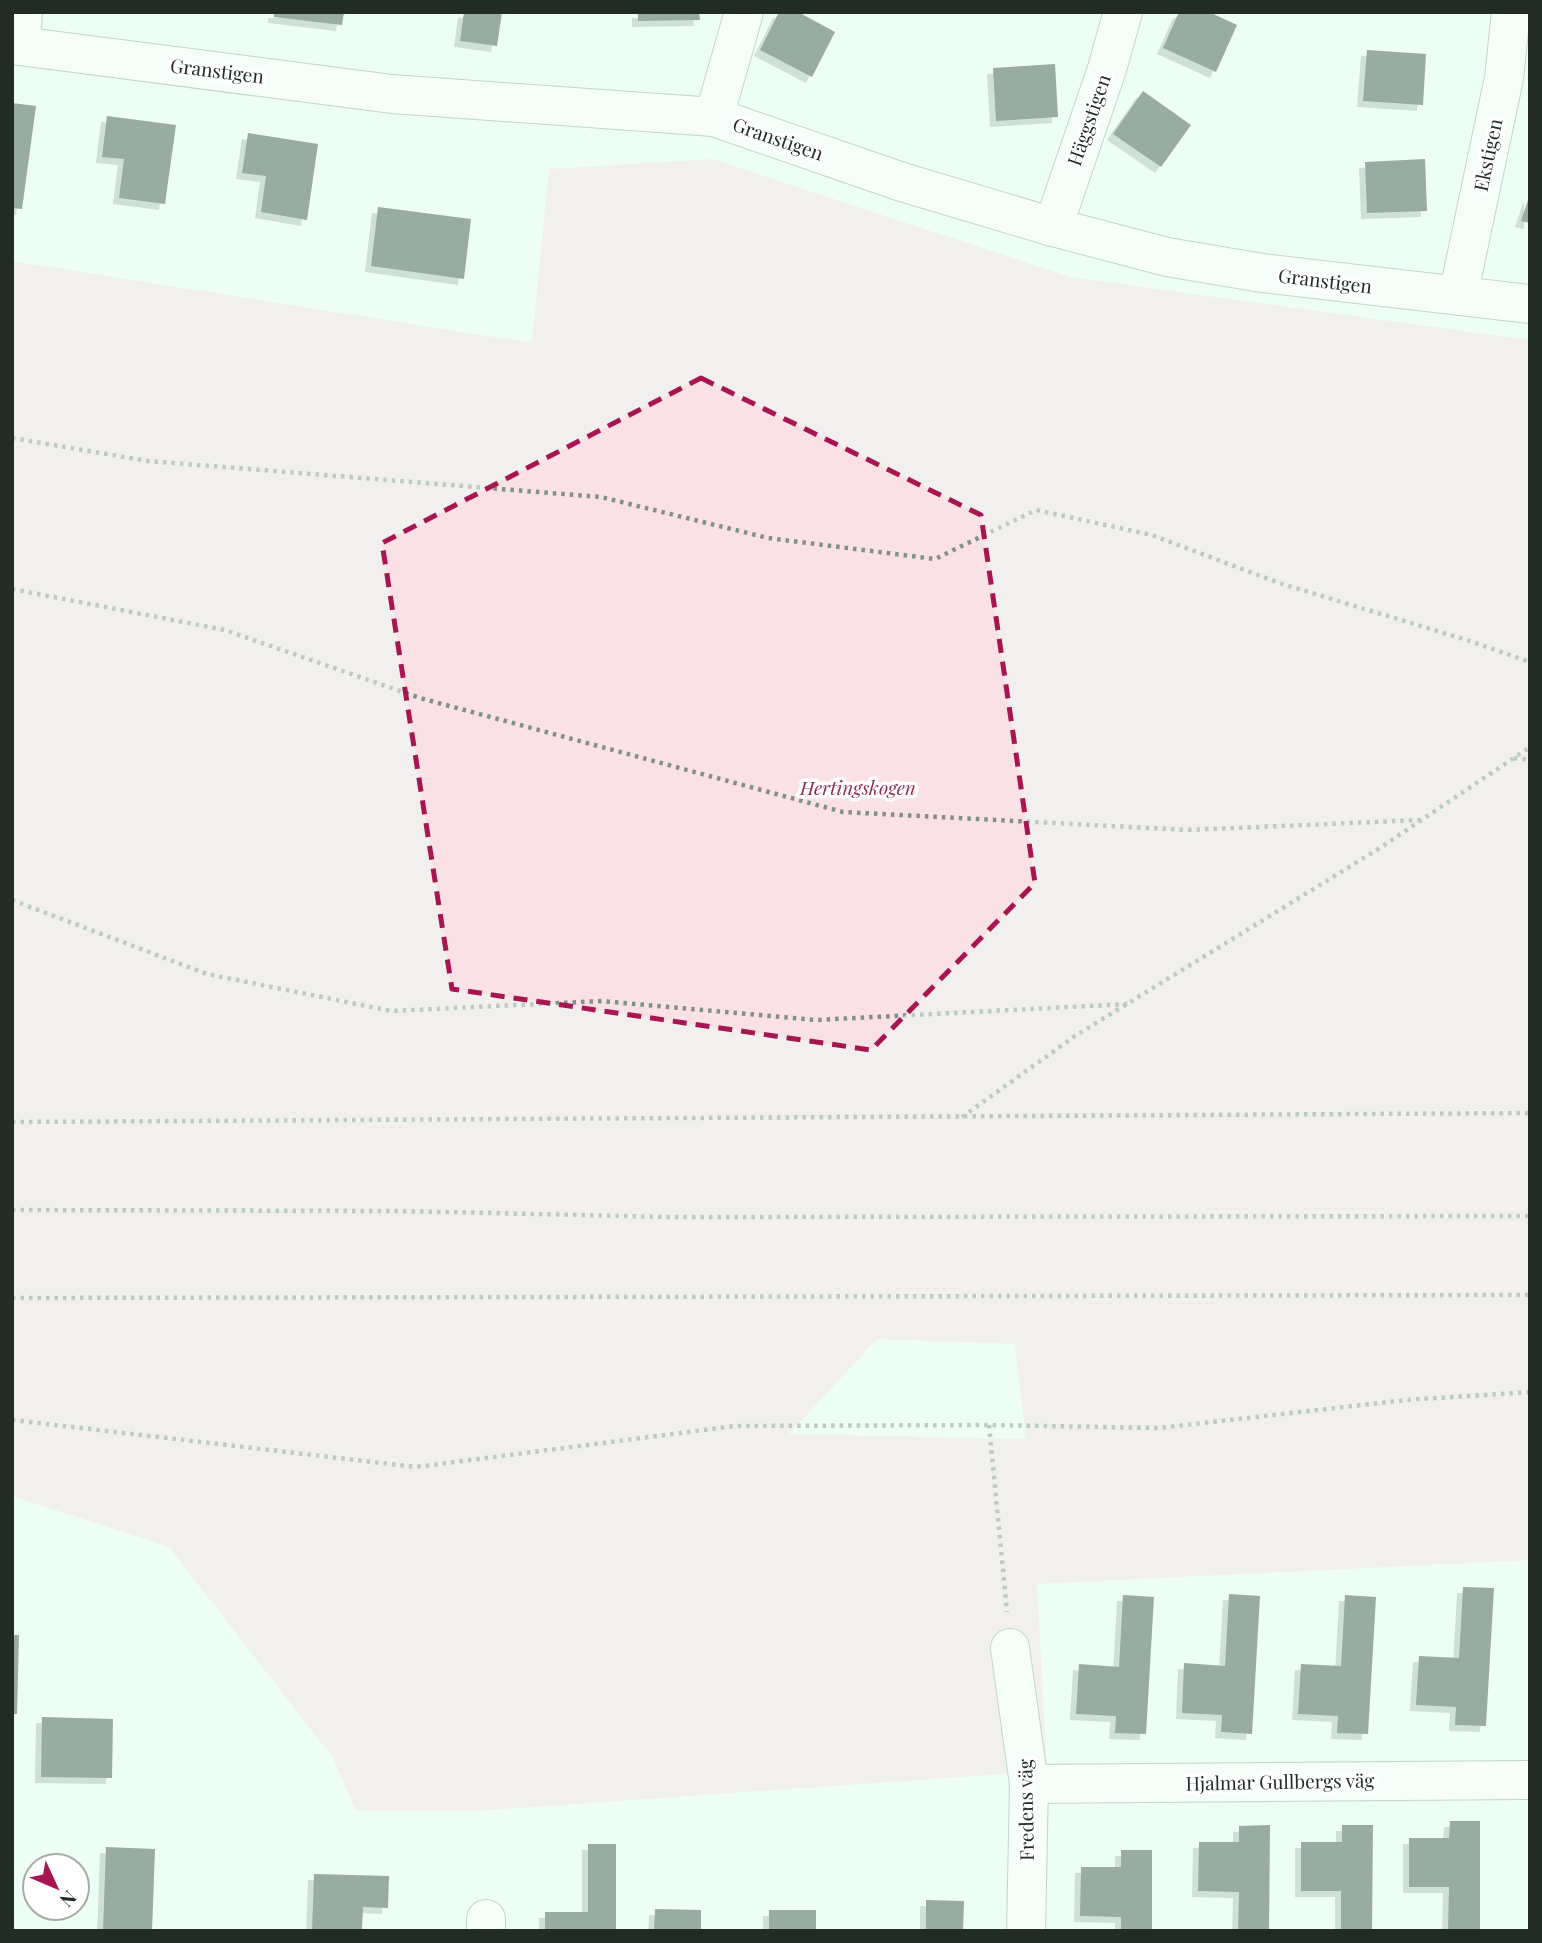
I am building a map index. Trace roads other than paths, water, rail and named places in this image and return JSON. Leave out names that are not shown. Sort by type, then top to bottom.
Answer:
[{"type":"street","points":[[714,117],[744,12]]},
{"type":"street","name":"Häggstigen","points":[[1053,227],[1107,69],[1123,12]]},
{"type":"street","name":"Ekstigen","points":[[1458,296],[1504,78],[1511,12]]},
{"type":"street","name":"Granstigen","points":[[19,34],[392,94],[714,117],[902,182],[1053,227],[1181,260],[1262,273],[1530,304]]},
{"type":"street","name":"Fredens väg","points":[[1010,1648],[1030,1784],[1026,1931]]},
{"type":"street","name":"Hjalmar Gullbergs väg","points":[[1030,1784],[1530,1780]]},
{"type":"park label","name":"Hertingskogen","points":[[858,788]]}]
